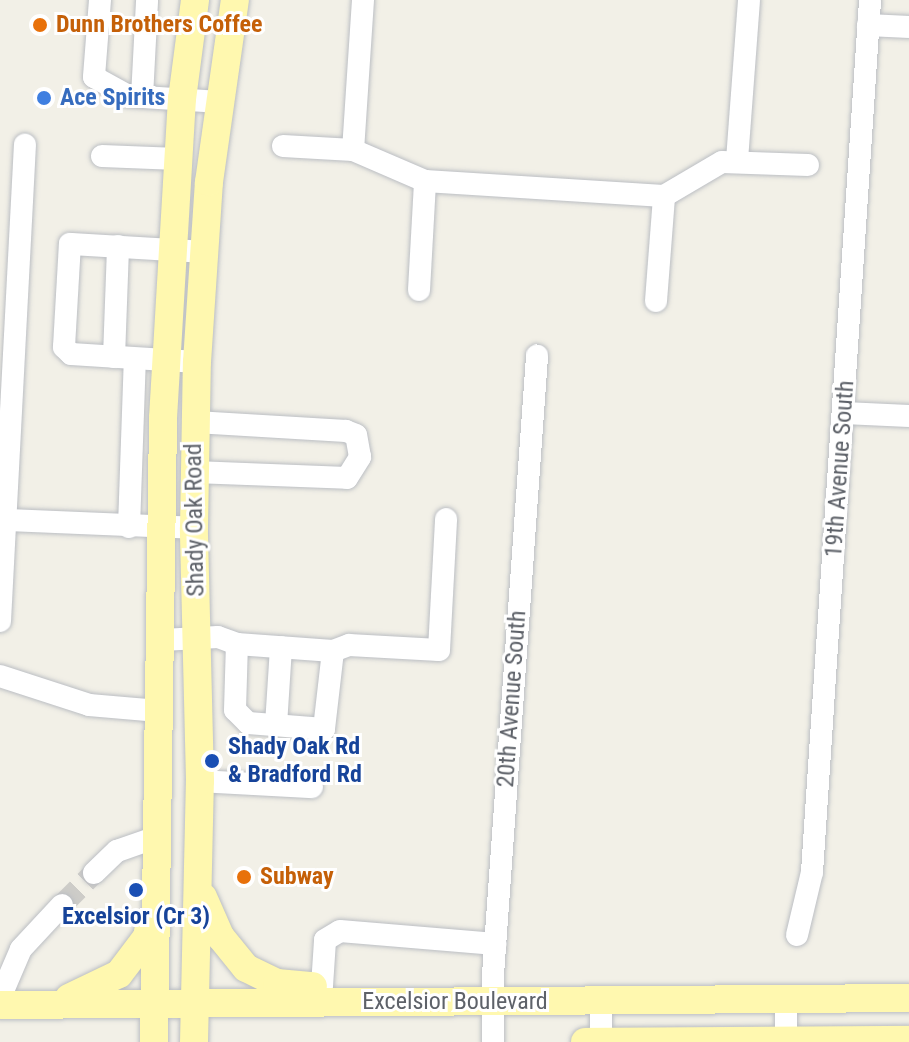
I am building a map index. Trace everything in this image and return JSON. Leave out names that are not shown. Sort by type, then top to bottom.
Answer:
[{"type":"main road","name":"Shady Oak Road","points":[[154,1042],[166,361],[182,99],[195,0]]},
{"type":"main road","name":"Shady Oak Road","points":[[194,1042],[200,781],[194,528],[197,362],[203,252],[235,0]]},
{"type":"main road","points":[[199,884],[220,936],[246,968],[277,983],[321,994]]},
{"type":"main road","points":[[39,1005],[86,994],[119,974],[147,937],[156,893]]},
{"type":"main road","name":"Excelsior Boulevard","points":[[321,994],[395,986],[493,1002],[909,998]]},
{"type":"main road","points":[[0,1005],[195,1003],[321,994]]},
{"type":"main road","points":[[585,1042],[909,1040]]},
{"type":"street","points":[[100,0],[94,77],[128,96],[220,102]]},
{"type":"street","points":[[142,97],[147,0]]},
{"type":"street","points":[[353,150],[363,0]]},
{"type":"street","points":[[737,160],[749,0]]},
{"type":"street","name":"19th Avenue South","points":[[797,935],[812,872],[870,0]]},
{"type":"street","points":[[868,25],[909,27]]},
{"type":"street","points":[[0,621],[25,145]]},
{"type":"street","points":[[283,146],[353,150],[425,181],[664,196],[722,162],[737,160],[808,165]]},
{"type":"street","points":[[102,156],[178,159]]},
{"type":"street","points":[[419,290],[425,181]]},
{"type":"street","points":[[656,301],[664,196]]},
{"type":"street","points":[[197,362],[71,354],[64,347],[70,244],[203,252]]},
{"type":"street","points":[[118,246],[129,527]]},
{"type":"street","name":"20th Avenue South","points":[[493,1042],[495,944],[537,356]]},
{"type":"street","points":[[844,413],[909,416]]},
{"type":"street","points":[[194,472],[347,478],[360,457],[356,435],[346,431],[195,422]]},
{"type":"street","points":[[162,640],[197,637],[237,644],[333,651],[349,645],[439,650],[446,519]]},
{"type":"street","points":[[7,520],[194,528]]},
{"type":"street","points":[[237,644],[235,710],[248,723],[324,729],[333,651]]},
{"type":"street","points":[[276,725],[281,647]]},
{"type":"street","points":[[0,676],[89,705],[159,711]]},
{"type":"street","points":[[200,781],[312,787]]},
{"type":"street","points":[[94,873],[117,851],[157,837]]},
{"type":"street","points":[[0,998],[21,949],[62,905]]},
{"type":"street","points":[[321,994],[325,940],[340,931],[495,944]]},
{"type":"street","points":[[786,1000],[786,1041]]},
{"type":"street","points":[[601,1001],[601,1042]]},
{"type":"tunnel","points":[[62,905],[94,873]]},
{"type":"place","name":"Dunn Brothers Coffee","points":[[40,25]]},
{"type":"place","name":"Ace Spirits","points":[[44,98]]},
{"type":"place","name":"Shady Oak Rd & Bradford Rd","points":[[212,761]]},
{"type":"place","name":"Subway","points":[[244,877]]},
{"type":"place","name":"Excelsior (Cr 3)","points":[[136,890]]}]
